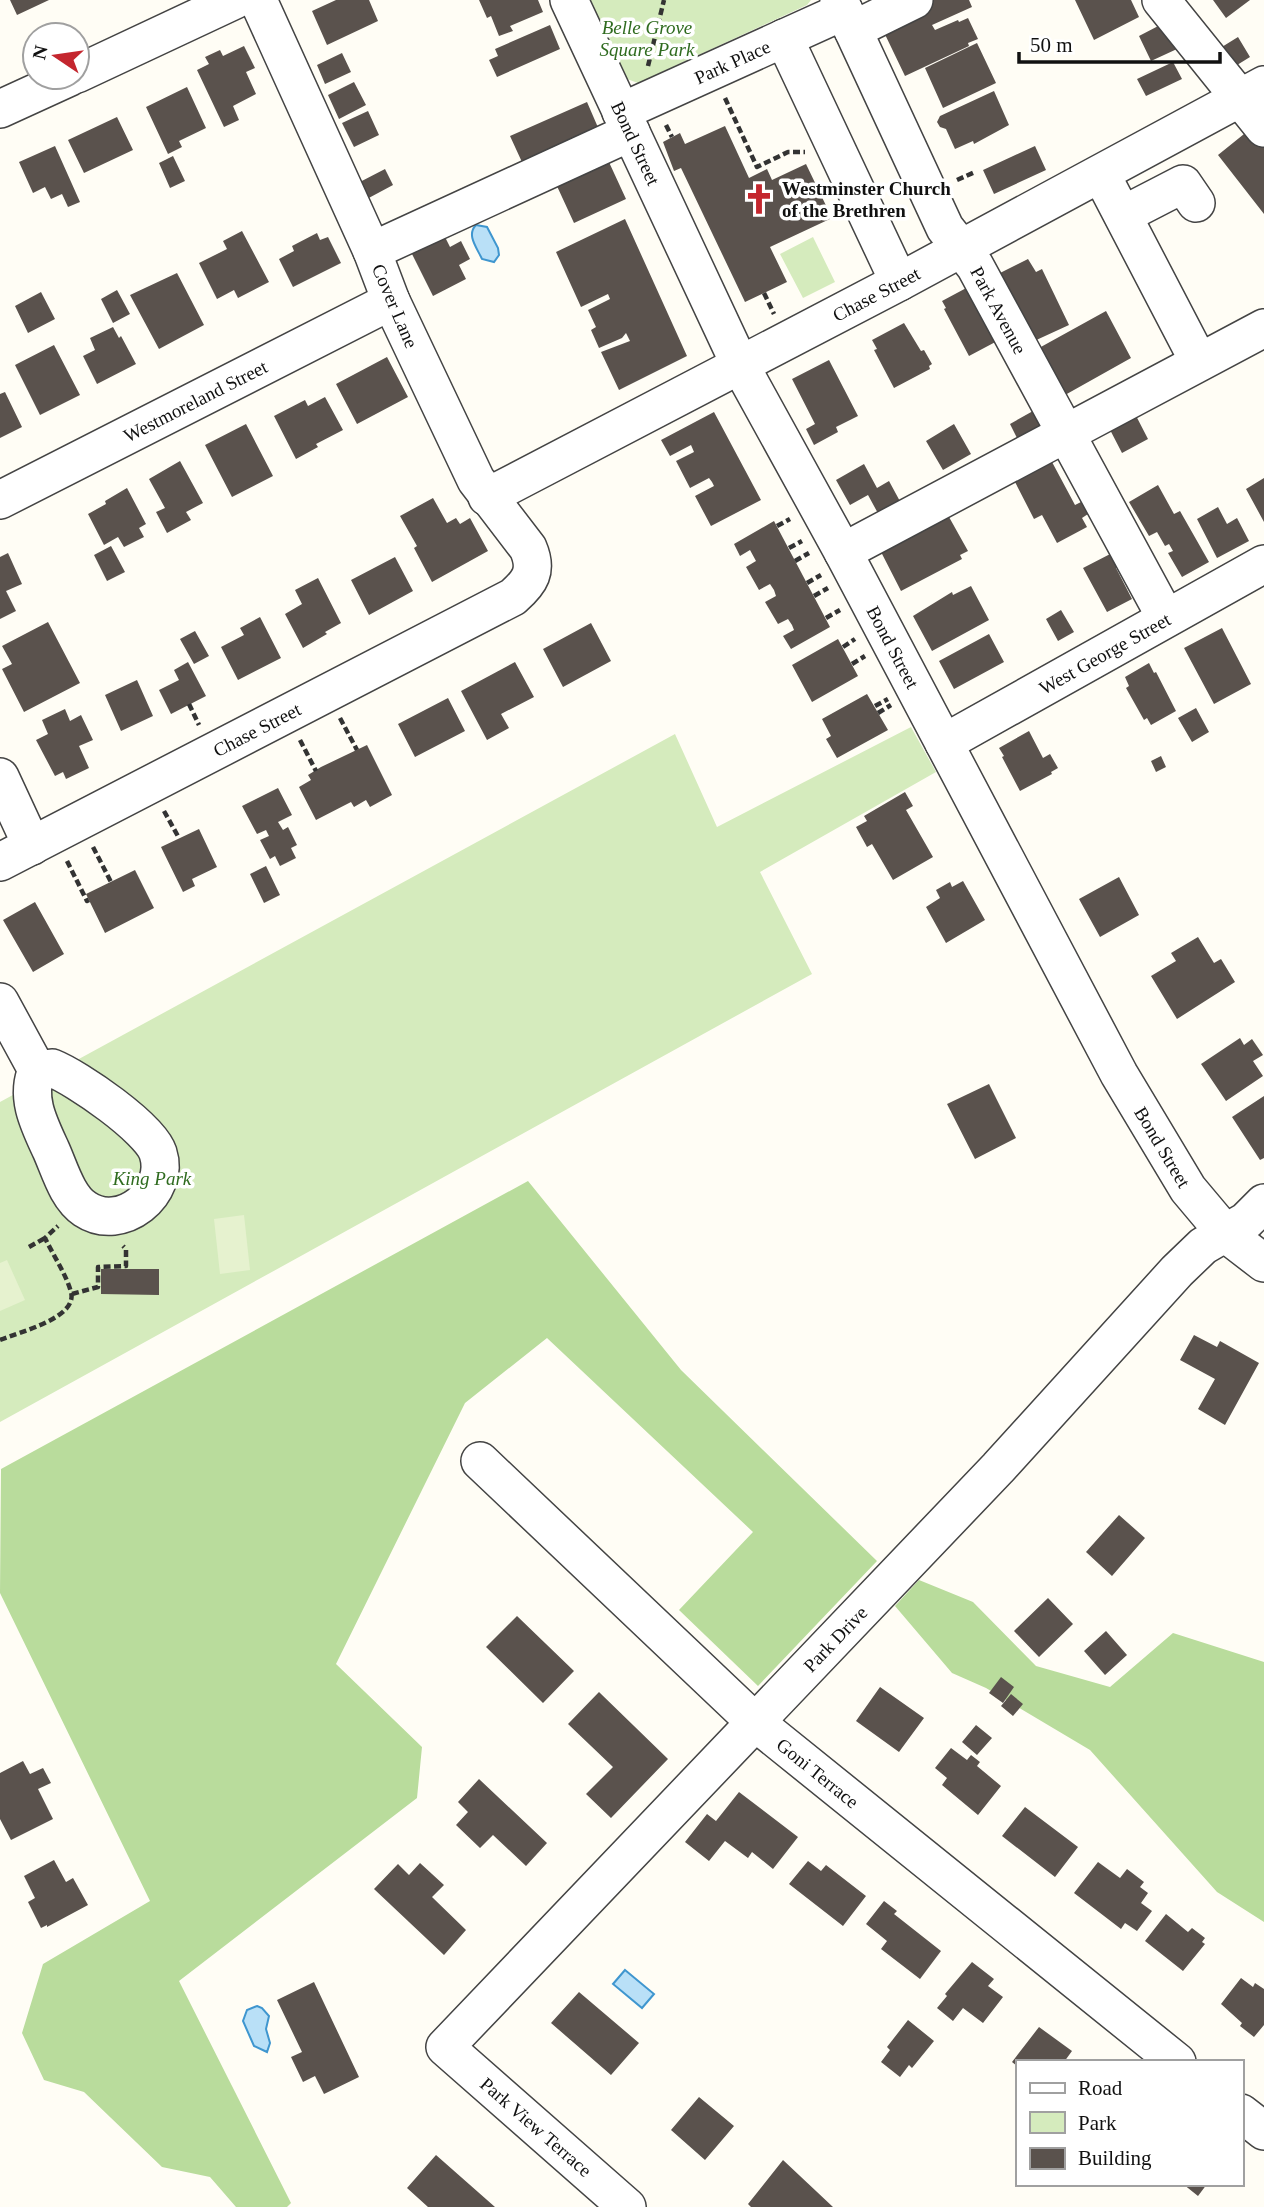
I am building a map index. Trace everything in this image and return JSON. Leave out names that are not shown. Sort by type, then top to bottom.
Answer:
[{"type":"street","points":[[91,67],[235,0]]},
{"type":"street","name":"Cover Lane","points":[[258,0],[372,251],[391,301],[476,480],[528,548],[533,567],[527,584],[513,597]]},
{"type":"street","name":"Bond Street","points":[[569,0],[740,365],[825,560],[944,743],[1125,1084],[1188,1189],[1225,1233],[1264,1264]]},
{"type":"street","name":"Park Place","points":[[372,251],[785,38],[846,13],[914,0]]},
{"type":"street","points":[[1161,0],[1252,91],[1264,128]]},
{"type":"street","name":"Park Avenue","points":[[846,13],[945,228],[975,266],[1166,618]]},
{"type":"street","points":[[785,38],[900,282]]},
{"type":"street","points":[[0,110],[40,91]]},
{"type":"street","name":"Chase Street","points":[[487,497],[900,282],[1252,91]]},
{"type":"street","points":[[1101,174],[1199,362]]},
{"type":"street","points":[[1123,215],[1183,184],[1196,203]]},
{"type":"street","name":"Westmoreland Street","points":[[0,500],[391,301]]},
{"type":"street","points":[[825,560],[1264,328]]},
{"type":"street","name":"West George Street","points":[[944,743],[1264,564]]},
{"type":"street","name":"Chase Street","points":[[0,863],[49,852],[513,597]]},
{"type":"street","points":[[0,777],[49,852]]},
{"type":"street","points":[[0,1002],[37,1070]]},
{"type":"street","name":"Park Drive","points":[[444,2047],[998,1468],[1177,1271],[1203,1246],[1246,1221],[1264,1203]]},
{"type":"street","name":"Goni Terrace","points":[[480,1461],[755,1722],[1175,2060]]},
{"type":"street","name":"Park View Terrace","points":[[444,2047],[627,2207]]},
{"type":"street","points":[[1243,2115],[1264,2131]]},
{"type":"path","points":[[646,77],[664,0]]},
{"type":"path","points":[[722,92],[757,167],[788,152],[817,154]]},
{"type":"path","points":[[950,183],[975,172]]},
{"type":"path","points":[[764,293],[776,318]]},
{"type":"path","points":[[777,526],[790,519]]},
{"type":"path","points":[[789,548],[803,540]]},
{"type":"path","points":[[795,561],[825,560]]},
{"type":"path","points":[[807,583],[825,560]]},
{"type":"path","points":[[814,596],[828,588]]},
{"type":"path","points":[[826,618],[840,609]]},
{"type":"path","points":[[843,647],[856,638]]},
{"type":"path","points":[[852,664],[866,656]]},
{"type":"path","points":[[875,706],[888,698]]},
{"type":"path","points":[[188,704],[202,730]]},
{"type":"path","points":[[878,713],[892,705]]},
{"type":"path","points":[[338,715],[357,750]]},
{"type":"path","points":[[298,736],[316,771]]},
{"type":"path","points":[[162,807],[179,838]]},
{"type":"path","points":[[91,844],[111,882]]},
{"type":"path","points":[[49,852],[87,901],[89,900]]},
{"type":"path","points":[[29,1247],[53,1233]]},
{"type":"path","points":[[0,1340],[61,1316],[70,1306],[72,1294],[45,1238]]},
{"type":"path","points":[[72,1294],[98,1287],[99,1266],[126,1266],[126,1250]]},
{"type":"green space","name":"Belle Grove Square Park","points":[[588,0],[811,0],[807,5],[638,83],[623,75]]},
{"type":"green space","points":[[813,237],[835,282],[803,298],[780,254]]},
{"type":"green space","name":"King Park","points":[[911,727],[936,772],[760,872],[812,974],[0,1422],[0,1102],[675,734],[717,827]]},
{"type":"green space","points":[[528,1181],[681,1370],[877,1561],[758,1686],[679,1610],[753,1532],[547,1338],[465,1403],[336,1664],[422,1747],[417,1798],[179,1981],[291,2203],[287,2207],[236,2207],[210,2177],[162,2167],[84,2092],[44,2080],[22,2033],[43,1964],[150,1901],[0,1593],[1,1469]]},
{"type":"green space","points":[[244,1215],[250,1270],[220,1274],[214,1219]]},
{"type":"green space","points":[[7,1260],[25,1300],[0,1311],[0,1263]]},
{"type":"green space","points":[[919,1580],[973,1602],[1036,1666],[1110,1687],[1173,1633],[1264,1662],[1264,1922],[1217,1892],[1090,1750],[986,1688],[952,1673],[895,1606]]},
{"type":"water","points":[[476,225],[487,227],[498,248],[499,255],[494,262],[482,259],[475,246],[472,233]]},
{"type":"water","points":[[625,1970],[654,1994],[642,2008],[613,1984]]},
{"type":"water","points":[[257,2006],[269,2016],[266,2029],[270,2043],[267,2052],[254,2046],[243,2021],[247,2010]]},
{"type":"building","points":[[10,0],[49,0],[17,15]]},
{"type":"building","points":[[336,0],[369,0],[378,21],[327,45],[312,11]]},
{"type":"building","points":[[479,0],[538,0],[543,12],[510,26],[513,31],[499,36],[491,16],[487,18]]},
{"type":"building","points":[[932,0],[969,0],[972,7],[932,25],[935,30],[968,18],[978,39],[968,43],[969,46],[905,76],[880,24]]},
{"type":"building","points":[[1075,0],[1131,0],[1139,17],[1094,40]]},
{"type":"building","points":[[1213,0],[1250,0],[1226,18]]},
{"type":"building","points":[[1164,23],[1177,49],[1151,61],[1139,36]]},
{"type":"building","points":[[550,25],[560,49],[497,77],[489,60],[498,56],[495,49]]},
{"type":"building","points":[[1238,37],[1250,57],[1229,70],[1217,50]]},
{"type":"building","points":[[977,43],[996,83],[943,108],[925,68]]},
{"type":"building","points":[[244,46],[255,68],[246,72],[256,94],[233,106],[239,120],[224,127],[197,70],[209,64],[205,57],[220,50],[223,56]]},
{"type":"building","points":[[342,53],[351,72],[325,84],[317,65]]},
{"type":"building","points":[[1173,62],[1182,79],[1146,96],[1137,79]]},
{"type":"building","points":[[354,82],[366,105],[339,119],[328,95]]},
{"type":"building","points":[[187,87],[206,128],[179,141],[182,147],[168,154],[146,107]]},
{"type":"building","points":[[994,91],[1009,125],[974,144],[973,141],[955,149],[946,129],[940,127],[937,122],[940,116]]},
{"type":"building","points":[[587,102],[603,139],[527,173],[510,136]]},
{"type":"building","points":[[368,111],[379,135],[354,147],[342,123]]},
{"type":"building","points":[[117,117],[133,150],[84,173],[68,140]]},
{"type":"building","name":"Westminster Church of the Brethren","points":[[725,126],[749,178],[767,169],[772,180],[806,164],[832,218],[770,247],[787,282],[745,302],[681,168],[674,171],[663,142],[680,133],[685,144]]},
{"type":"building","points":[[1249,130],[1264,148],[1264,214],[1218,155]]},
{"type":"building","points":[[55,146],[80,202],[68,207],[62,194],[51,199],[45,187],[33,193],[19,162]]},
{"type":"building","points":[[1035,146],[1046,170],[994,194],[983,170]]},
{"type":"building","points":[[173,156],[185,181],[170,188],[159,163]]},
{"type":"building","points":[[608,160],[626,199],[574,223],[556,184]]},
{"type":"building","points":[[385,169],[393,185],[365,200],[356,184]]},
{"type":"building","points":[[625,219],[687,356],[619,390],[601,352],[630,341],[626,333],[622,338],[599,348],[591,330],[596,327],[588,310],[610,299],[608,294],[581,307],[556,252]]},
{"type":"building","points":[[242,231],[269,282],[238,298],[234,290],[217,299],[199,263],[227,249],[223,241]]},
{"type":"building","points":[[442,231],[450,247],[461,241],[470,259],[459,265],[466,279],[433,296],[409,248]]},
{"type":"building","points":[[317,233],[320,240],[328,237],[341,263],[293,287],[279,259],[294,251],[292,246]]},
{"type":"building","points":[[1028,259],[1036,272],[1042,269],[1069,325],[1032,342],[994,276]]},
{"type":"building","points":[[177,273],[204,325],[159,349],[130,295]]},
{"type":"building","points":[[970,286],[1001,339],[969,356],[942,301]]},
{"type":"building","points":[[117,290],[130,314],[113,323],[101,299]]},
{"type":"building","points":[[41,292],[55,319],[28,333],[15,306]]},
{"type":"building","points":[[1106,311],[1131,358],[1065,395],[1039,348]]},
{"type":"building","points":[[904,323],[932,364],[930,369],[894,388],[874,350],[877,349],[872,340]]},
{"type":"building","points":[[113,327],[136,364],[97,384],[83,356],[95,350],[90,338]]},
{"type":"building","points":[[54,345],[80,395],[40,415],[15,365]]},
{"type":"building","points":[[387,357],[408,397],[357,424],[336,384]]},
{"type":"building","points":[[829,360],[858,416],[836,427],[838,432],[814,445],[806,429],[815,424],[792,379]]},
{"type":"building","points":[[5,392],[22,427],[0,438],[0,394]]},
{"type":"building","points":[[325,397],[343,430],[316,444],[318,447],[296,459],[274,416],[305,400],[308,406]]},
{"type":"building","points":[[1132,408],[1148,439],[1122,453],[1106,422]]},
{"type":"building","points":[[1033,411],[1047,434],[1022,448],[1010,424]]},
{"type":"building","points":[[714,412],[761,500],[711,526],[695,496],[714,486],[712,482],[709,478],[690,488],[676,461],[694,452],[691,445],[670,456],[661,440]]},
{"type":"building","points":[[246,424],[273,476],[232,497],[205,445]]},
{"type":"building","points":[[954,424],[971,454],[943,470],[926,441]]},
{"type":"building","points":[[180,461],[203,503],[186,512],[191,520],[167,533],[156,512],[165,508],[149,479]]},
{"type":"building","points":[[1052,462],[1075,505],[1081,502],[1088,514],[1082,518],[1087,527],[1057,543],[1042,515],[1034,519],[1015,482]]},
{"type":"building","points":[[864,464],[877,488],[889,481],[902,505],[880,517],[868,495],[850,505],[836,480]]},
{"type":"building","points":[[1264,478],[1264,522],[1246,489]]},
{"type":"building","points":[[1158,485],[1174,514],[1180,511],[1209,562],[1182,577],[1168,553],[1173,551],[1169,544],[1165,546],[1157,532],[1149,536],[1129,502]]},
{"type":"building","points":[[127,488],[146,524],[139,528],[144,537],[124,547],[118,537],[104,545],[88,514]]},
{"type":"building","points":[[433,498],[447,523],[456,518],[460,524],[470,518],[488,551],[432,582],[414,548],[417,546],[400,516]]},
{"type":"building","points":[[1218,507],[1227,524],[1237,518],[1249,541],[1217,558],[1197,519]]},
{"type":"building","points":[[939,517],[941,521],[949,517],[968,551],[960,555],[962,559],[901,591],[879,548]]},
{"type":"building","points":[[774,521],[830,627],[791,649],[783,636],[794,630],[792,625],[788,619],[778,624],[765,602],[776,596],[774,590],[770,584],[759,590],[746,567],[756,561],[750,550],[740,556],[734,544]]},
{"type":"building","points":[[111,546],[125,572],[107,581],[94,555]]},
{"type":"building","points":[[1116,551],[1123,564],[1116,568],[1132,599],[1107,612],[1083,568]]},
{"type":"building","points":[[8,553],[22,584],[6,591],[16,611],[0,619],[0,557]]},
{"type":"building","points":[[395,557],[413,591],[369,615],[351,580]]},
{"type":"building","points":[[318,578],[341,623],[303,648],[285,614],[302,604],[295,590]]},
{"type":"building","points":[[971,586],[989,620],[932,651],[913,616],[952,592],[953,595]]},
{"type":"building","points":[[1061,610],[1074,632],[1058,641],[1046,619]]},
{"type":"building","points":[[260,617],[281,658],[238,680],[221,647],[244,635],[240,628]]},
{"type":"building","points":[[48,622],[80,683],[24,712],[2,669],[12,664],[2,646]]},
{"type":"building","points":[[591,623],[611,661],[563,687],[543,649]]},
{"type":"building","points":[[1222,628],[1251,684],[1214,704],[1184,648]]},
{"type":"building","points":[[195,631],[209,656],[194,664],[180,639]]},
{"type":"building","points":[[989,634],[1004,662],[954,689],[939,661]]},
{"type":"building","points":[[838,639],[858,676],[812,702],[792,665]]},
{"type":"building","points":[[188,662],[206,696],[171,714],[159,690],[179,680],[174,670]]},
{"type":"building","points":[[515,662],[534,697],[501,714],[509,728],[487,740],[461,691]]},
{"type":"building","points":[[1149,663],[1176,711],[1151,725],[1147,718],[1144,720],[1126,688],[1129,686],[1125,677]]},
{"type":"building","points":[[137,680],[153,716],[121,731],[105,695]]},
{"type":"building","points":[[867,694],[888,730],[837,758],[826,739],[831,736],[822,719]]},
{"type":"building","points":[[448,698],[465,731],[415,757],[398,724]]},
{"type":"building","points":[[1196,708],[1209,732],[1192,742],[1178,718]]},
{"type":"building","points":[[65,709],[70,721],[81,715],[93,740],[79,746],[89,768],[66,779],[63,772],[55,776],[36,740],[48,734],[42,720]]},
{"type":"building","points":[[1029,731],[1043,758],[1050,754],[1058,768],[1020,791],[999,748]]},
{"type":"building","points":[[367,745],[392,795],[370,807],[366,800],[354,807],[351,802],[316,820],[299,787],[311,780],[308,775]]},
{"type":"building","points":[[1161,756],[1166,767],[1156,772],[1151,761]]},
{"type":"building","points":[[278,788],[292,815],[278,822],[283,830],[288,827],[297,845],[291,848],[296,858],[280,866],[275,856],[270,859],[260,840],[269,836],[266,830],[257,834],[242,806]]},
{"type":"building","points":[[905,792],[913,806],[906,810],[933,857],[893,880],[872,844],[867,847],[856,827],[867,821],[864,816]]},
{"type":"building","points":[[199,829],[217,867],[192,879],[195,886],[183,892],[161,847]]},
{"type":"building","points":[[266,866],[280,895],[264,903],[250,874]]},
{"type":"building","points":[[135,870],[154,908],[105,933],[86,894]]},
{"type":"building","points":[[1119,877],[1139,915],[1100,937],[1079,899]]},
{"type":"building","points":[[963,881],[985,920],[946,943],[926,907],[940,898],[936,890],[950,882],[952,887]]},
{"type":"building","points":[[35,902],[64,954],[33,972],[3,920]]},
{"type":"building","points":[[1198,937],[1214,963],[1221,959],[1235,982],[1177,1019],[1151,976],[1176,961],[1171,953]]},
{"type":"building","points":[[1240,1038],[1244,1045],[1252,1039],[1263,1055],[1253,1061],[1263,1076],[1226,1101],[1201,1064]]},
{"type":"building","points":[[989,1084],[1016,1138],[975,1159],[947,1104]]},
{"type":"building","points":[[1264,1096],[1264,1158],[1260,1160],[1232,1117]]},
{"type":"building","points":[[101,1269],[159,1269],[159,1295],[101,1294]]},
{"type":"building","points":[[1194,1335],[1217,1347],[1220,1341],[1259,1363],[1225,1425],[1198,1409],[1215,1379],[1180,1360]]},
{"type":"building","points":[[1119,1515],[1145,1538],[1112,1576],[1086,1552]]},
{"type":"building","points":[[1048,1598],[1073,1624],[1039,1657],[1014,1631]]},
{"type":"building","points":[[517,1616],[574,1671],[543,1703],[486,1647]]},
{"type":"building","points":[[1106,1631],[1127,1655],[1105,1675],[1084,1651]]},
{"type":"building","points":[[1001,1677],[1014,1687],[1003,1703],[989,1693]]},
{"type":"building","points":[[880,1687],[924,1718],[899,1752],[856,1721]]},
{"type":"building","points":[[599,1692],[668,1759],[611,1818],[586,1794],[613,1767],[568,1724]]},
{"type":"building","points":[[1011,1694],[1023,1704],[1013,1716],[1001,1706]]},
{"type":"building","points":[[976,1725],[992,1738],[977,1755],[962,1742]]},
{"type":"building","points":[[951,1748],[967,1760],[971,1755],[980,1762],[977,1766],[1001,1786],[978,1815],[942,1785],[947,1778],[935,1768]]},
{"type":"building","points":[[23,1761],[30,1774],[43,1768],[51,1783],[38,1789],[53,1819],[11,1840],[0,1819],[0,1773]]},
{"type":"building","points":[[479,1779],[547,1843],[526,1866],[493,1835],[480,1848],[456,1825],[468,1812],[458,1802]]},
{"type":"building","points":[[739,1792],[798,1837],[773,1869],[752,1852],[748,1858],[725,1841],[709,1861],[685,1842],[707,1814],[716,1821]]},
{"type":"building","points":[[1025,1807],[1078,1847],[1055,1877],[1002,1836]]},
{"type":"building","points":[[54,1860],[66,1882],[73,1878],[88,1905],[41,1928],[28,1902],[35,1898],[24,1876]]},
{"type":"building","points":[[808,1861],[821,1871],[826,1865],[866,1896],[843,1926],[789,1884]]},
{"type":"building","points":[[1098,1862],[1120,1878],[1127,1869],[1144,1882],[1140,1887],[1148,1893],[1141,1903],[1152,1911],[1137,1931],[1125,1923],[1121,1929],[1074,1893]]},
{"type":"building","points":[[420,1863],[444,1885],[432,1897],[466,1930],[444,1955],[374,1889],[398,1864],[409,1875]]},
{"type":"building","points":[[884,1901],[897,1911],[894,1914],[941,1951],[920,1979],[881,1949],[887,1941],[866,1924]]},
{"type":"building","points":[[1166,1914],[1188,1932],[1192,1928],[1205,1938],[1202,1942],[1205,1944],[1183,1971],[1145,1941]]},
{"type":"building","points":[[972,1962],[994,1979],[988,1986],[1003,1997],[983,2023],[963,2008],[953,2021],[937,2008],[947,1996],[945,1994]]},
{"type":"building","points":[[1241,1978],[1253,1987],[1255,1983],[1264,1989],[1264,2025],[1254,2037],[1240,2026],[1242,2023],[1221,2004]]},
{"type":"building","points":[[314,1982],[359,2077],[324,2094],[315,2076],[303,2082],[291,2057],[302,2052],[277,2000]]},
{"type":"building","points":[[579,1992],[639,2043],[611,2075],[551,2023]]},
{"type":"building","points":[[908,2020],[934,2041],[912,2068],[909,2065],[900,2077],[881,2062],[890,2050],[887,2047]]},
{"type":"building","points":[[1039,2027],[1072,2051],[1065,2060],[1016,2060],[1016,2065],[1012,2062]]},
{"type":"building","points":[[699,2097],[734,2126],[705,2160],[671,2130]]},
{"type":"building","points":[[436,2155],[495,2207],[428,2207],[407,2188]]},
{"type":"building","points":[[783,2160],[833,2207],[751,2207],[748,2204]]},
{"type":"building","points":[[1186,2186],[1206,2186],[1198,2196]]},
{"type":"place","name":"Westminster Church of the Brethren","points":[[759,199]]}]
